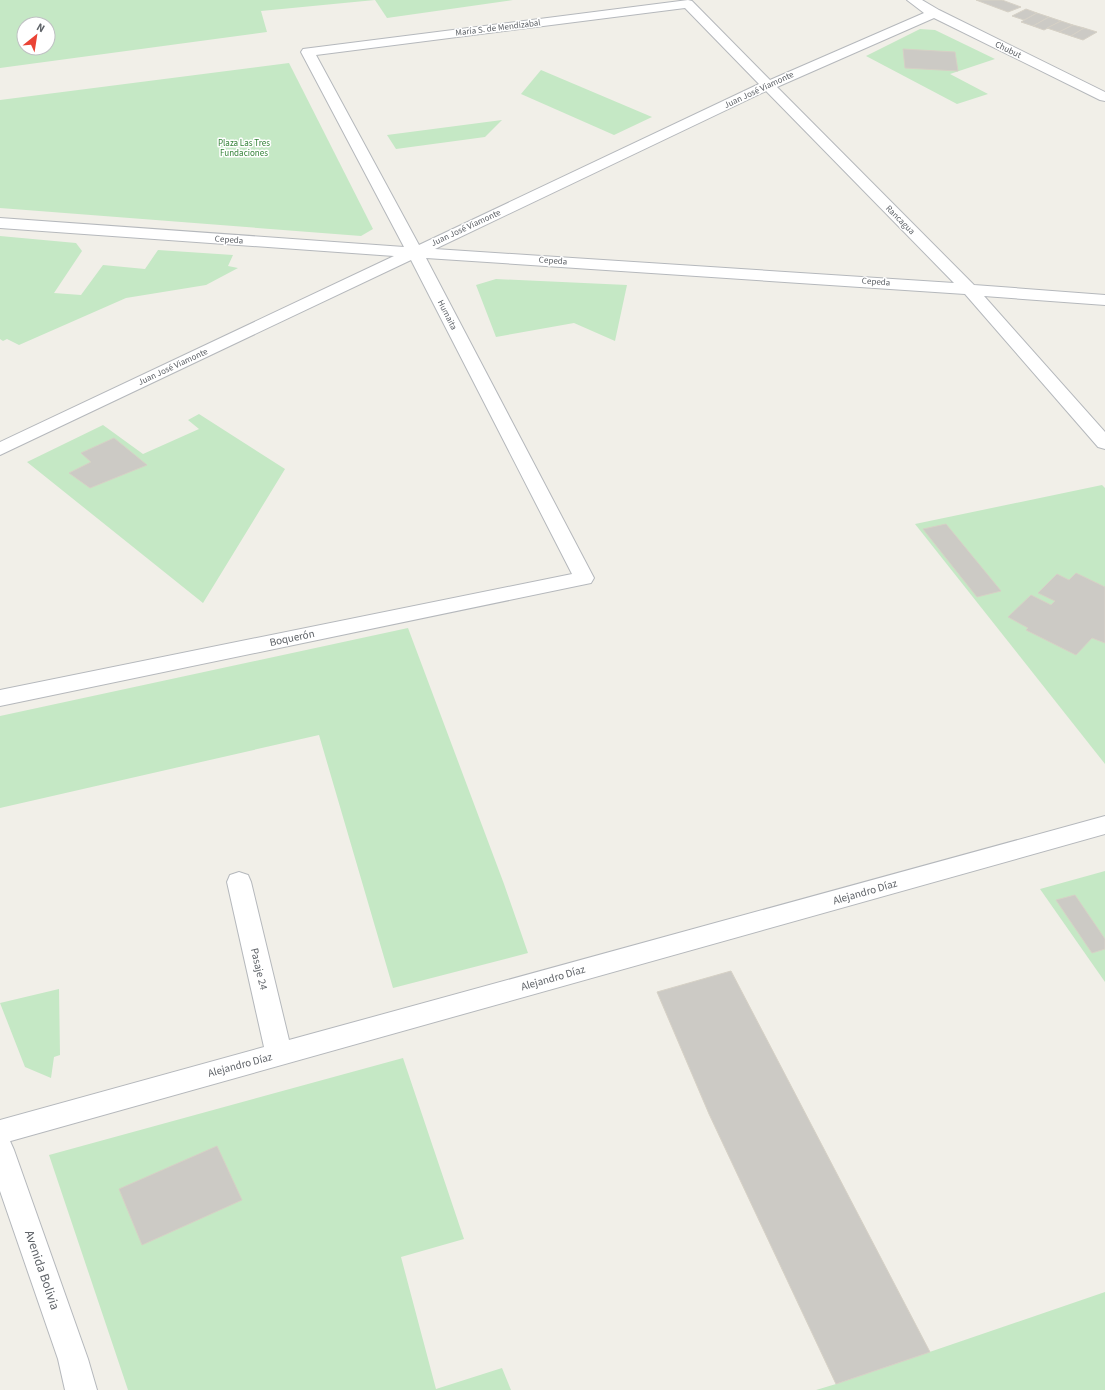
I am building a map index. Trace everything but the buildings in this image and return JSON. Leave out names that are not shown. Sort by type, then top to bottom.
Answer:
[{"type":"street","name":"Chubut","points":[[913,0],[934,13],[1105,97]]},
{"type":"street","name":"María S. de Mendizabal","points":[[308,52],[688,4]]},
{"type":"street","name":"Rancagua","points":[[688,4],[767,86],[969,289],[1105,444]]},
{"type":"street","name":"Juan José Viamonte","points":[[0,449],[767,86],[934,13]]},
{"type":"street","name":"Humaita","points":[[308,52],[415,252],[584,578]]},
{"type":"street","name":"Cepeda","points":[[0,223],[969,289],[1105,300]]},
{"type":"street","name":"Boquerón","points":[[0,698],[584,578]]},
{"type":"street","name":"Alejandro Díaz","points":[[0,1132],[1105,825]]},
{"type":"street","name":"Pasaje 24","points":[[239,882],[279,1055]]},
{"type":"street","name":"Avenida Bolivia","points":[[0,1150],[73,1359],[81,1390]]},
{"type":"green space","points":[[0,0],[375,0],[261,11],[267,32],[0,68]]},
{"type":"green space","points":[[375,0],[513,0],[387,18]]},
{"type":"green space","points":[[920,29],[935,30],[995,59],[950,74],[988,94],[957,104],[866,56]]},
{"type":"green space","name":"Plaza Las Tres Fundaciones","points":[[289,63],[373,229],[361,236],[0,208],[0,100]]},
{"type":"green space","points":[[541,70],[652,117],[614,135],[521,94]]},
{"type":"green space","points":[[502,120],[485,137],[396,149],[387,135]]},
{"type":"green space","points":[[0,236],[76,243],[82,251],[54,293],[81,295],[103,265],[145,269],[158,250],[233,255],[228,266],[238,268],[206,285],[126,298],[19,345],[7,339],[3,341],[0,339]]},
{"type":"green space","points":[[496,279],[627,285],[615,341],[574,323],[496,337],[476,285]]},
{"type":"green space","points":[[199,414],[285,469],[203,603],[27,462],[103,425],[143,454],[199,429],[188,420]]},
{"type":"green space","points":[[1102,485],[1105,488],[1105,764],[915,524]]},
{"type":"green space","points":[[408,628],[504,884],[528,953],[393,988],[319,735],[0,808],[0,716]]},
{"type":"green space","points":[[1105,871],[1105,982],[1040,889]]},
{"type":"green space","points":[[59,989],[60,1055],[54,1057],[51,1078],[25,1067],[0,1003]]},
{"type":"green space","points":[[403,1058],[464,1239],[401,1257],[436,1389],[502,1368],[511,1390],[128,1390],[49,1155]]},
{"type":"green space","points":[[1105,1292],[1105,1390],[816,1390],[836,1384]]}]
